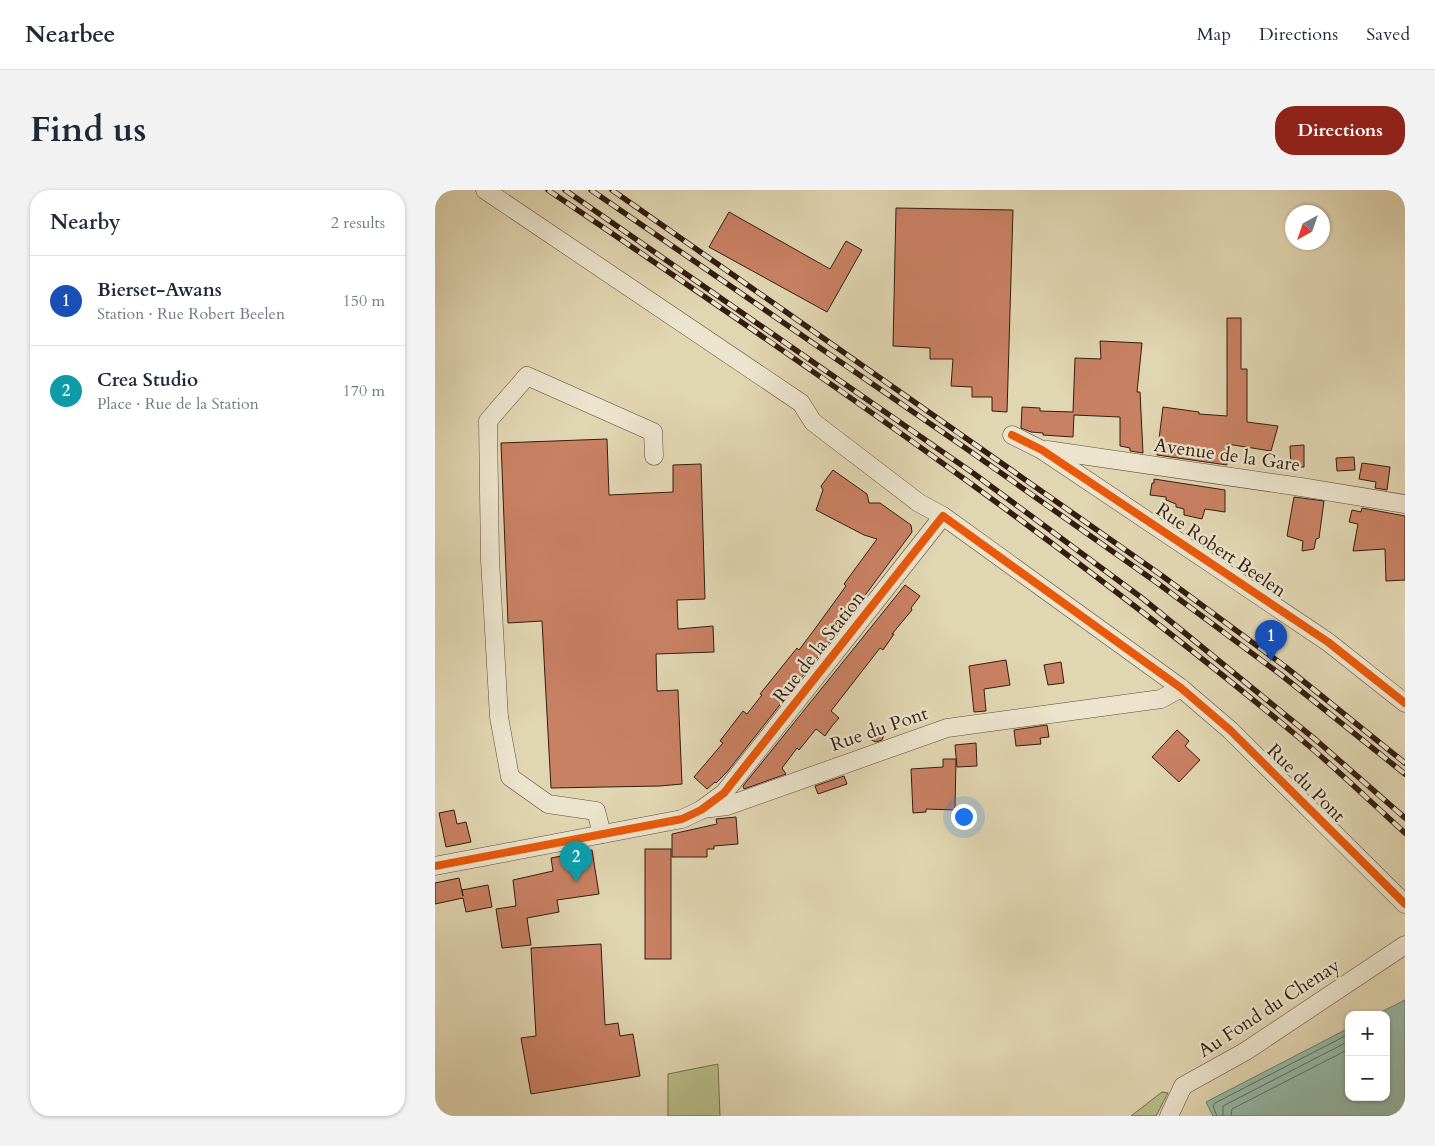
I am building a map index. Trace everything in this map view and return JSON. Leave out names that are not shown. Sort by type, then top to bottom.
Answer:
[{"type":"street","points":[[485,190],[801,403],[813,422],[919,503],[943,516],[1181,688]]},
{"type":"street","points":[[602,834],[596,811],[548,804],[510,777],[499,717],[490,560],[488,421],[527,376],[653,432],[654,456]]},
{"type":"street","name":"Rue Robert Beelen","points":[[1012,435],[1042,450],[1328,642],[1405,703]]},
{"type":"street","name":"Avenue de la Gare","points":[[1042,450],[1301,487],[1405,504]]},
{"type":"street","name":"Rue de la Station","points":[[435,866],[682,819],[701,810],[723,793],[943,516]]},
{"type":"street","name":"Rue du Pont","points":[[701,810],[727,806],[947,728],[1161,699],[1181,688],[1229,730],[1405,904]]},
{"type":"street","points":[[435,859],[435,866]]},
{"type":"street","name":"Au Fond du Chenay","points":[[1169,1116],[1183,1086],[1246,1051],[1405,945]]},
{"type":"shaded area","points":[[718,1064],[720,1116],[668,1116],[668,1074]]},
{"type":"shaded area","points":[[1162,1092],[1168,1093],[1156,1116],[1131,1116]]},
{"type":"water","points":[[1405,1000],[1405,1116],[1213,1116],[1206,1102],[1345,1030],[1345,1101],[1390,1101],[1390,1011],[1383,1011]]},
{"type":"building","points":[[896,208],[1013,210],[1007,412],[992,411],[992,397],[972,397],[972,387],[951,386],[953,359],[930,359],[930,348],[893,346]]},
{"type":"building","points":[[729,212],[830,269],[846,241],[862,250],[827,312],[709,247]]},
{"type":"building","points":[[1227,318],[1241,318],[1241,369],[1247,369],[1247,422],[1278,426],[1271,451],[1227,444],[1227,465],[1157,455],[1163,407],[1199,412],[1199,414],[1227,416]]},
{"type":"building","points":[[1100,341],[1142,343],[1137,392],[1140,392],[1143,453],[1130,451],[1130,448],[1120,446],[1120,417],[1074,415],[1073,437],[1043,435],[1043,433],[1031,432],[1021,428],[1022,407],[1040,408],[1040,411],[1073,412],[1075,358],[1101,359]]},
{"type":"building","points":[[607,439],[609,495],[673,492],[673,465],[701,464],[705,599],[677,600],[678,629],[713,626],[714,652],[656,654],[657,691],[678,690],[682,784],[551,788],[542,621],[508,623],[501,443]]},
{"type":"building","points":[[1304,445],[1304,467],[1291,467],[1290,446]]},
{"type":"building","points":[[1354,457],[1355,470],[1337,471],[1336,458]]},
{"type":"building","points":[[1362,463],[1390,467],[1387,490],[1375,488],[1376,482],[1359,479]]},
{"type":"building","points":[[833,470],[867,494],[869,503],[880,503],[911,525],[912,532],[846,621],[727,772],[707,789],[694,777],[723,743],[720,741],[743,711],[747,714],[762,695],[760,694],[797,648],[799,650],[846,586],[844,584],[877,539],[864,535],[816,510],[823,490],[821,486]]},
{"type":"building","points":[[1154,479],[1225,490],[1225,512],[1205,509],[1202,519],[1184,515],[1184,509],[1176,507],[1176,504],[1166,500],[1166,497],[1150,495]]},
{"type":"building","points":[[1294,497],[1324,501],[1319,538],[1316,539],[1314,549],[1302,551],[1303,541],[1287,536]]},
{"type":"building","points":[[1362,508],[1405,516],[1405,580],[1386,581],[1385,549],[1353,551],[1358,524],[1349,522],[1352,510],[1361,512]]},
{"type":"building","points":[[905,585],[920,596],[911,608],[912,610],[892,634],[894,634],[883,650],[880,648],[831,711],[839,718],[825,736],[816,729],[799,750],[797,748],[782,768],[786,774],[744,789],[743,786]]},
{"type":"building","points":[[1006,660],[1010,685],[984,689],[986,711],[974,712],[969,666]]},
{"type":"building","points":[[1061,662],[1064,683],[1048,685],[1044,665]]},
{"type":"building","points":[[874,725],[886,730],[882,740],[876,742],[869,739]]},
{"type":"building","points":[[1047,725],[1049,737],[1040,738],[1041,744],[1016,746],[1014,730]]},
{"type":"building","points":[[1177,730],[1189,741],[1185,746],[1200,760],[1179,782],[1152,757]]},
{"type":"building","points":[[976,743],[977,766],[957,767],[955,745]]},
{"type":"building","points":[[943,759],[956,759],[955,810],[926,809],[926,812],[913,813],[911,769],[943,767]]},
{"type":"building","points":[[844,776],[847,784],[818,794],[815,786]]},
{"type":"building","points":[[454,810],[457,824],[466,822],[471,842],[446,847],[439,813]]},
{"type":"building","points":[[736,817],[738,844],[714,846],[714,849],[707,849],[707,857],[672,857],[672,834],[717,824],[716,819]]},
{"type":"building","points":[[645,849],[671,849],[671,959],[645,959]]},
{"type":"building","points":[[592,850],[599,894],[557,900],[559,912],[527,918],[531,945],[502,948],[496,909],[516,906],[513,880],[553,871],[551,858]]},
{"type":"building","points":[[459,878],[463,896],[462,890],[488,885],[492,907],[466,912],[463,898],[435,904],[435,883]]},
{"type":"building","points":[[601,944],[605,1025],[618,1023],[620,1036],[633,1034],[640,1076],[531,1094],[521,1038],[536,1036],[531,948]]},
{"type":"railway","points":[[548,190],[839,390],[1031,528],[1218,671],[1321,757],[1405,833]]},
{"type":"railway","points":[[565,190],[973,473],[1142,598],[1316,740],[1405,818]]},
{"type":"railway","points":[[591,190],[1156,582],[1280,674],[1405,774]]},
{"type":"railway","points":[[612,190],[1161,575],[1287,668],[1405,763]]},
{"type":"cycle path","points":[[1012,435],[1042,450],[1328,642],[1405,703]]},
{"type":"cycle path","points":[[435,866],[682,819],[701,810],[724,793],[943,516],[1181,688],[1230,730],[1405,904]]},
{"type":"place","name":"Bierset-Awans","points":[[1271,661]]},
{"type":"place","name":"Crea Studio","points":[[576,882]]}]
